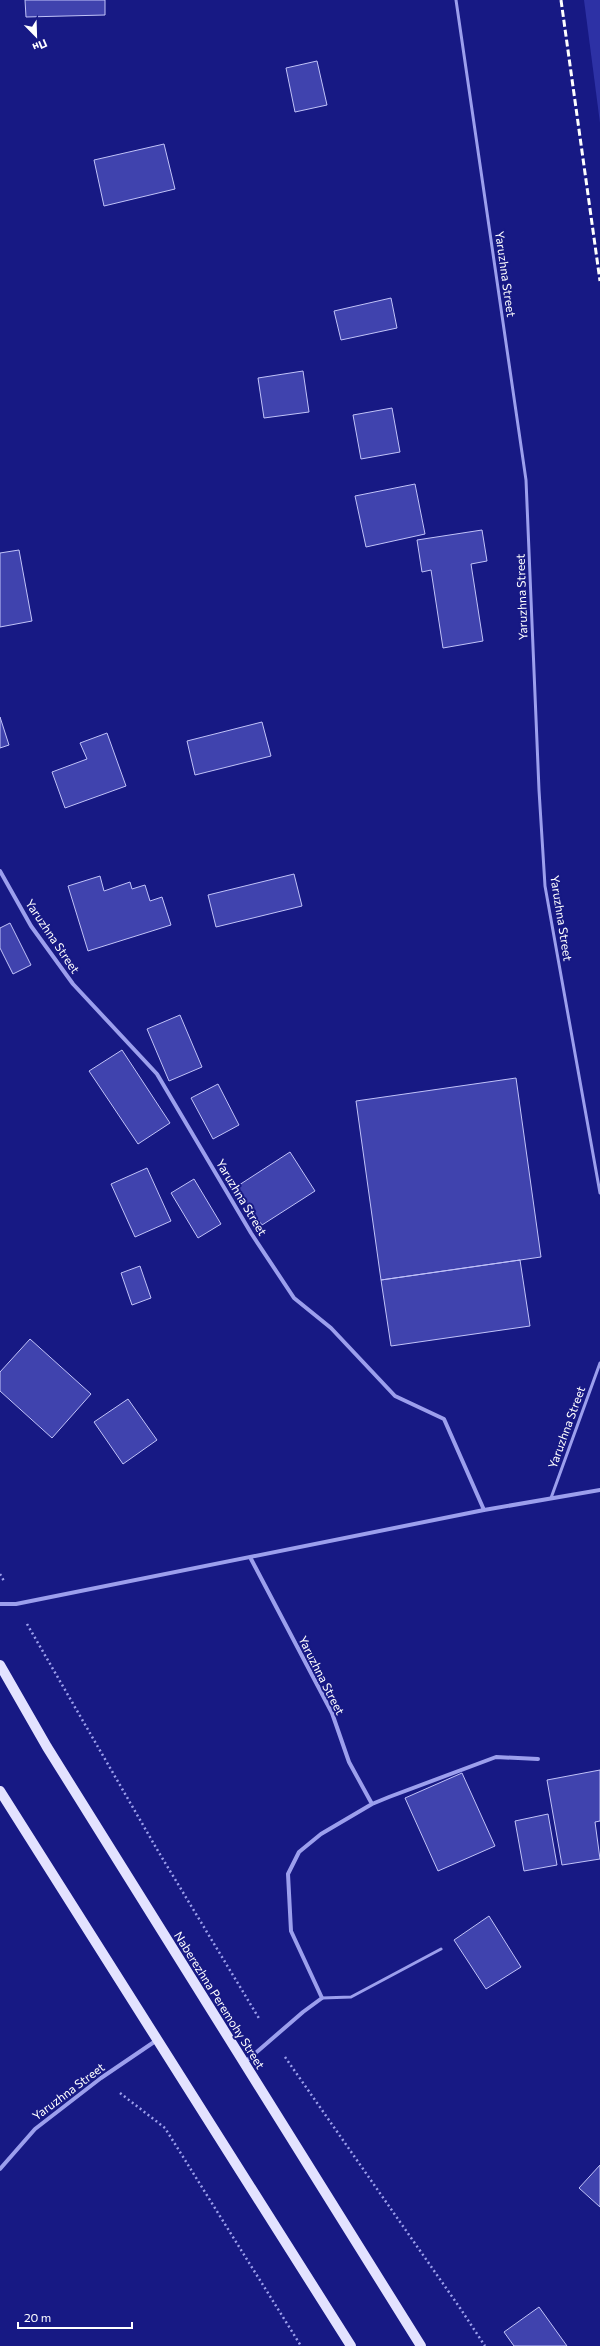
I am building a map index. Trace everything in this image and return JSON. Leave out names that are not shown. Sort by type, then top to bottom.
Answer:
[{"type":"main road","name":"Naberezhna Peremohy Street","points":[[0,1665],[46,1747],[421,2346]]},
{"type":"main road","points":[[0,1791],[351,2346]]},
{"type":"street","name":"Yaruzhna Street","points":[[0,871],[31,926],[73,984],[157,1074],[251,1233],[294,1298],[331,1328],[396,1396],[444,1419],[484,1510]]},
{"type":"street","points":[[0,1604],[16,1604],[484,1510],[600,1490]]},
{"type":"street","name":"Yaruzhna Street","points":[[250,1557],[332,1713],[349,1762],[372,1804]]},
{"type":"street","points":[[244,2063],[322,1998],[291,1931],[288,1874],[299,1852],[321,1834],[372,1804],[496,1757],[538,1759]]},
{"type":"street","name":"Yaruzhna Street","points":[[0,2169],[35,2129],[101,2078],[157,2039]]},
{"type":"lane","name":"Yaruzhna Street","points":[[456,0],[526,480],[538,782],[545,886],[600,1193]]},
{"type":"lane","name":"Yaruzhna Street","points":[[552,1498],[600,1363]]},
{"type":"lane","points":[[322,1998],[351,1997],[441,1949]]},
{"type":"path","points":[[0,1574],[158,1851],[273,2039],[485,2346]]},
{"type":"path","points":[[101,2078],[165,2128],[301,2346]]},
{"type":"shaded area","points":[[584,0],[600,0],[600,123]]},
{"type":"building","points":[[25,0],[105,0],[105,15],[26,17]]},
{"type":"building","points":[[317,61],[327,105],[295,112],[286,68]]},
{"type":"building","points":[[164,144],[175,189],[104,206],[94,160]]},
{"type":"building","points":[[391,298],[397,328],[341,340],[334,311]]},
{"type":"building","points":[[303,371],[309,412],[264,418],[258,378]]},
{"type":"building","points":[[392,408],[400,452],[361,459],[353,415]]},
{"type":"building","points":[[415,484],[425,534],[366,547],[355,496]]},
{"type":"building","points":[[482,530],[487,561],[471,564],[483,641],[443,648],[431,570],[422,572],[417,540]]},
{"type":"building","points":[[19,550],[32,621],[0,627],[0,553]]},
{"type":"building","points":[[0,717],[9,745],[0,748]]},
{"type":"building","points":[[262,722],[271,756],[195,775],[187,741]]},
{"type":"building","points":[[107,733],[126,786],[65,808],[52,772],[87,759],[80,743]]},
{"type":"building","points":[[294,874],[302,906],[216,927],[208,895]]},
{"type":"building","points":[[100,876],[104,891],[130,882],[132,889],[145,885],[150,901],[162,897],[171,925],[88,951],[68,886]]},
{"type":"building","points":[[10,923],[31,965],[13,974],[0,948],[0,928]]},
{"type":"building","points":[[180,1015],[202,1067],[169,1081],[147,1029]]},
{"type":"building","points":[[122,1050],[170,1123],[138,1144],[89,1071]]},
{"type":"building","points":[[516,1078],[541,1257],[381,1280],[356,1101]]},
{"type":"building","points":[[218,1084],[239,1125],[213,1139],[191,1098]]},
{"type":"building","points":[[290,1152],[315,1191],[262,1225],[236,1187]]},
{"type":"building","points":[[147,1168],[171,1221],[135,1237],[111,1184]]},
{"type":"building","points":[[194,1179],[221,1224],[198,1238],[171,1193]]},
{"type":"building","points":[[520,1260],[530,1326],[391,1346],[381,1280]]},
{"type":"building","points":[[140,1266],[151,1298],[132,1305],[121,1273]]},
{"type":"building","points":[[30,1339],[91,1394],[52,1438],[0,1391],[0,1372]]},
{"type":"building","points":[[128,1399],[157,1440],[123,1464],[94,1422]]},
{"type":"building","points":[[600,1770],[600,1821],[595,1822],[600,1859],[562,1865],[547,1780]]},
{"type":"building","points":[[462,1773],[495,1846],[438,1871],[405,1798]]},
{"type":"building","points":[[548,1814],[557,1865],[524,1871],[515,1821]]},
{"type":"building","points":[[489,1916],[521,1967],[486,1989],[454,1940]]},
{"type":"building","points":[[600,2165],[600,2207],[579,2188]]},
{"type":"building","points":[[539,2307],[567,2346],[514,2346],[504,2332]]},
{"type":"railway","points":[[561,0],[600,281]]}]
